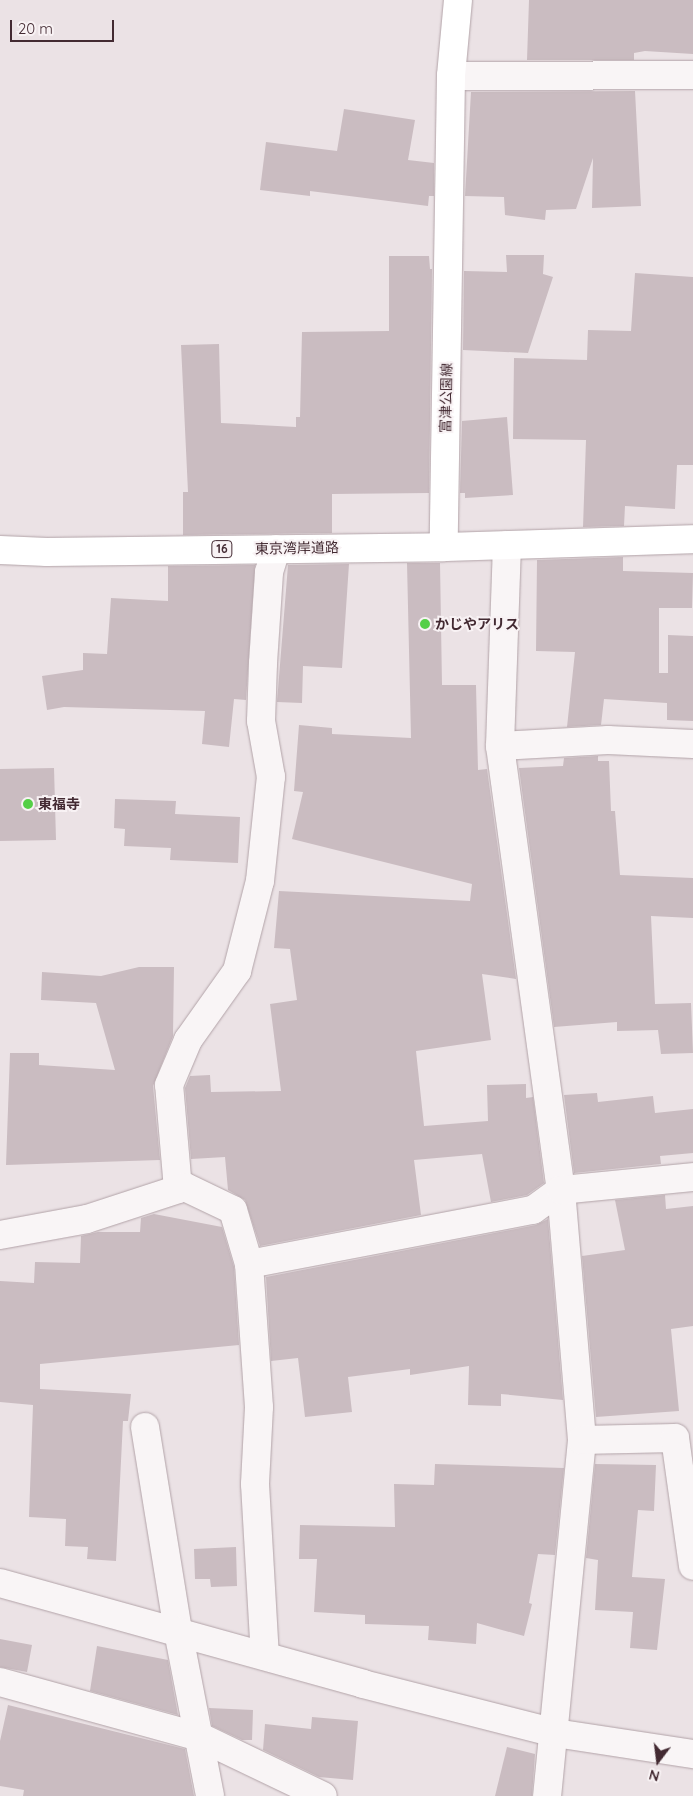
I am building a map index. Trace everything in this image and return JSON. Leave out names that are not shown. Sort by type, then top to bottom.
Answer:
[{"type":"main road","name":"富津公園線","points":[[444,547],[451,76],[458,0]]},
{"type":"main road","points":[[444,547],[693,539]]},
{"type":"main road","name":"東京湾岸道路","points":[[0,550],[47,552],[444,547]]},
{"type":"street","points":[[451,76],[693,75]]},
{"type":"street","points":[[507,545],[500,746],[561,1190],[582,1440],[555,1734],[547,1796]]},
{"type":"street","points":[[178,1189],[169,1085],[188,1040],[237,971],[260,880],[271,777],[261,721],[263,663],[269,572],[276,548]]},
{"type":"street","points":[[500,746],[608,740],[693,744]]},
{"type":"street","points":[[249,1264],[533,1210],[561,1190],[693,1177]]},
{"type":"street","points":[[0,1235],[87,1219],[185,1187],[233,1210],[249,1264],[259,1407],[255,1484],[265,1656]]},
{"type":"street","points":[[145,1427],[178,1630],[210,1796]]},
{"type":"street","points":[[582,1440],[675,1438],[693,1566]]},
{"type":"street","points":[[0,1583],[555,1734],[693,1754]]},
{"type":"street","points":[[0,1682],[200,1737],[324,1796]]},
{"type":"building","points":[[529,0],[693,0],[693,54],[645,51],[634,53],[634,60],[527,60]]},
{"type":"building","points":[[635,91],[641,206],[592,208],[593,158],[576,209],[546,210],[545,220],[505,215],[504,197],[465,196],[471,92]]},
{"type":"building","points":[[344,109],[415,120],[408,160],[434,163],[434,196],[429,196],[428,206],[310,191],[310,196],[260,190],[266,142],[337,151]]},
{"type":"building","points":[[506,255],[544,255],[543,274],[553,277],[528,353],[463,350],[464,271],[507,272]]},
{"type":"building","points":[[389,256],[429,256],[430,269],[432,269],[429,493],[332,494],[332,533],[183,535],[183,492],[188,492],[181,345],[219,344],[221,423],[296,427],[296,417],[300,417],[302,332],[389,331]]},
{"type":"building","points":[[635,273],[693,277],[693,465],[677,465],[675,509],[625,506],[624,526],[583,527],[586,440],[513,439],[514,358],[587,360],[588,330],[631,331]]},
{"type":"building","points":[[507,417],[513,495],[465,498],[465,493],[460,493],[462,421]]},
{"type":"building","points":[[623,557],[623,571],[693,573],[692,608],[659,608],[659,673],[668,673],[668,635],[693,636],[693,721],[667,720],[667,703],[604,699],[601,725],[567,727],[575,652],[536,651],[537,560]]},
{"type":"building","points":[[407,563],[440,563],[442,685],[476,685],[478,770],[487,769],[516,979],[482,974],[491,1040],[416,1051],[424,1126],[488,1121],[487,1085],[526,1084],[526,1098],[533,1097],[544,1183],[527,1195],[491,1202],[482,1154],[414,1160],[421,1215],[260,1246],[245,1200],[228,1190],[225,1157],[191,1159],[185,1088],[190,1076],[210,1075],[211,1092],[281,1091],[270,1004],[297,1000],[290,949],[274,948],[279,891],[470,901],[472,884],[292,839],[303,792],[294,791],[299,725],[332,728],[332,734],[411,738]]},
{"type":"building","points":[[349,564],[342,668],[303,666],[302,703],[277,702],[288,565]]},
{"type":"building","points":[[255,565],[246,700],[234,699],[229,747],[202,744],[205,711],[64,707],[47,710],[42,676],[83,670],[83,653],[107,654],[111,598],[168,601],[168,566]]},
{"type":"building","points":[[598,756],[598,761],[609,761],[611,811],[615,811],[620,875],[693,878],[693,918],[651,916],[655,1004],[691,1003],[693,1053],[661,1054],[658,1030],[617,1031],[617,1022],[554,1027],[519,768],[563,766],[564,758]]},
{"type":"building","name":"東福寺","points":[[54,768],[56,840],[0,841],[0,769]]},
{"type":"building","points":[[115,799],[176,801],[175,814],[240,817],[238,863],[170,860],[171,848],[124,846],[125,829],[114,828]]},
{"type":"building","points":[[139,967],[174,967],[173,1036],[153,1086],[160,1160],[6,1165],[10,1053],[39,1053],[39,1065],[115,1070],[96,1003],[41,1000],[42,972],[101,976]]},
{"type":"building","points":[[597,1093],[598,1102],[653,1096],[655,1113],[693,1109],[693,1153],[660,1156],[661,1164],[574,1173],[564,1095]]},
{"type":"building","points":[[665,1195],[666,1209],[693,1206],[693,1326],[671,1329],[679,1411],[596,1417],[582,1256],[625,1250],[615,1200]]},
{"type":"building","points":[[154,1214],[222,1227],[234,1267],[239,1345],[40,1364],[40,1389],[131,1394],[128,1421],[123,1421],[116,1561],[87,1559],[88,1547],[65,1546],[66,1519],[29,1517],[33,1405],[0,1402],[0,1281],[34,1283],[35,1262],[80,1263],[81,1236],[98,1232],[140,1232],[141,1218]]},
{"type":"building","points":[[548,1219],[563,1400],[501,1394],[501,1406],[468,1405],[469,1366],[410,1375],[410,1369],[348,1377],[352,1412],[305,1417],[298,1358],[271,1361],[266,1277],[536,1225]]},
{"type":"building","points":[[435,1464],[564,1468],[555,1555],[538,1554],[529,1603],[532,1604],[524,1636],[477,1623],[476,1644],[428,1640],[429,1626],[365,1624],[365,1615],[314,1612],[317,1559],[299,1559],[300,1525],[395,1527],[394,1484],[434,1485]]},
{"type":"building","points":[[595,1464],[656,1465],[654,1511],[638,1510],[632,1577],[665,1579],[657,1650],[630,1648],[633,1612],[595,1610],[598,1560],[586,1558]]},
{"type":"building","points":[[236,1547],[237,1586],[211,1587],[210,1579],[195,1579],[194,1549]]},
{"type":"building","points":[[0,1639],[32,1645],[27,1672],[0,1667]]},
{"type":"building","points":[[97,1646],[168,1660],[178,1715],[90,1691]]},
{"type":"building","points":[[8,1705],[185,1749],[194,1796],[23,1796],[24,1790],[0,1786],[0,1741]]},
{"type":"building","points":[[209,1708],[253,1710],[252,1740],[242,1740],[212,1726]]},
{"type":"building","points":[[312,1717],[358,1721],[353,1780],[319,1777],[263,1750],[265,1724],[311,1729]]},
{"type":"building","points":[[507,1747],[535,1754],[532,1796],[495,1796]]},
{"type":"place","name":"かじやアリス","points":[[425,624]]},
{"type":"place","name":"東福寺","points":[[28,804]]}]
